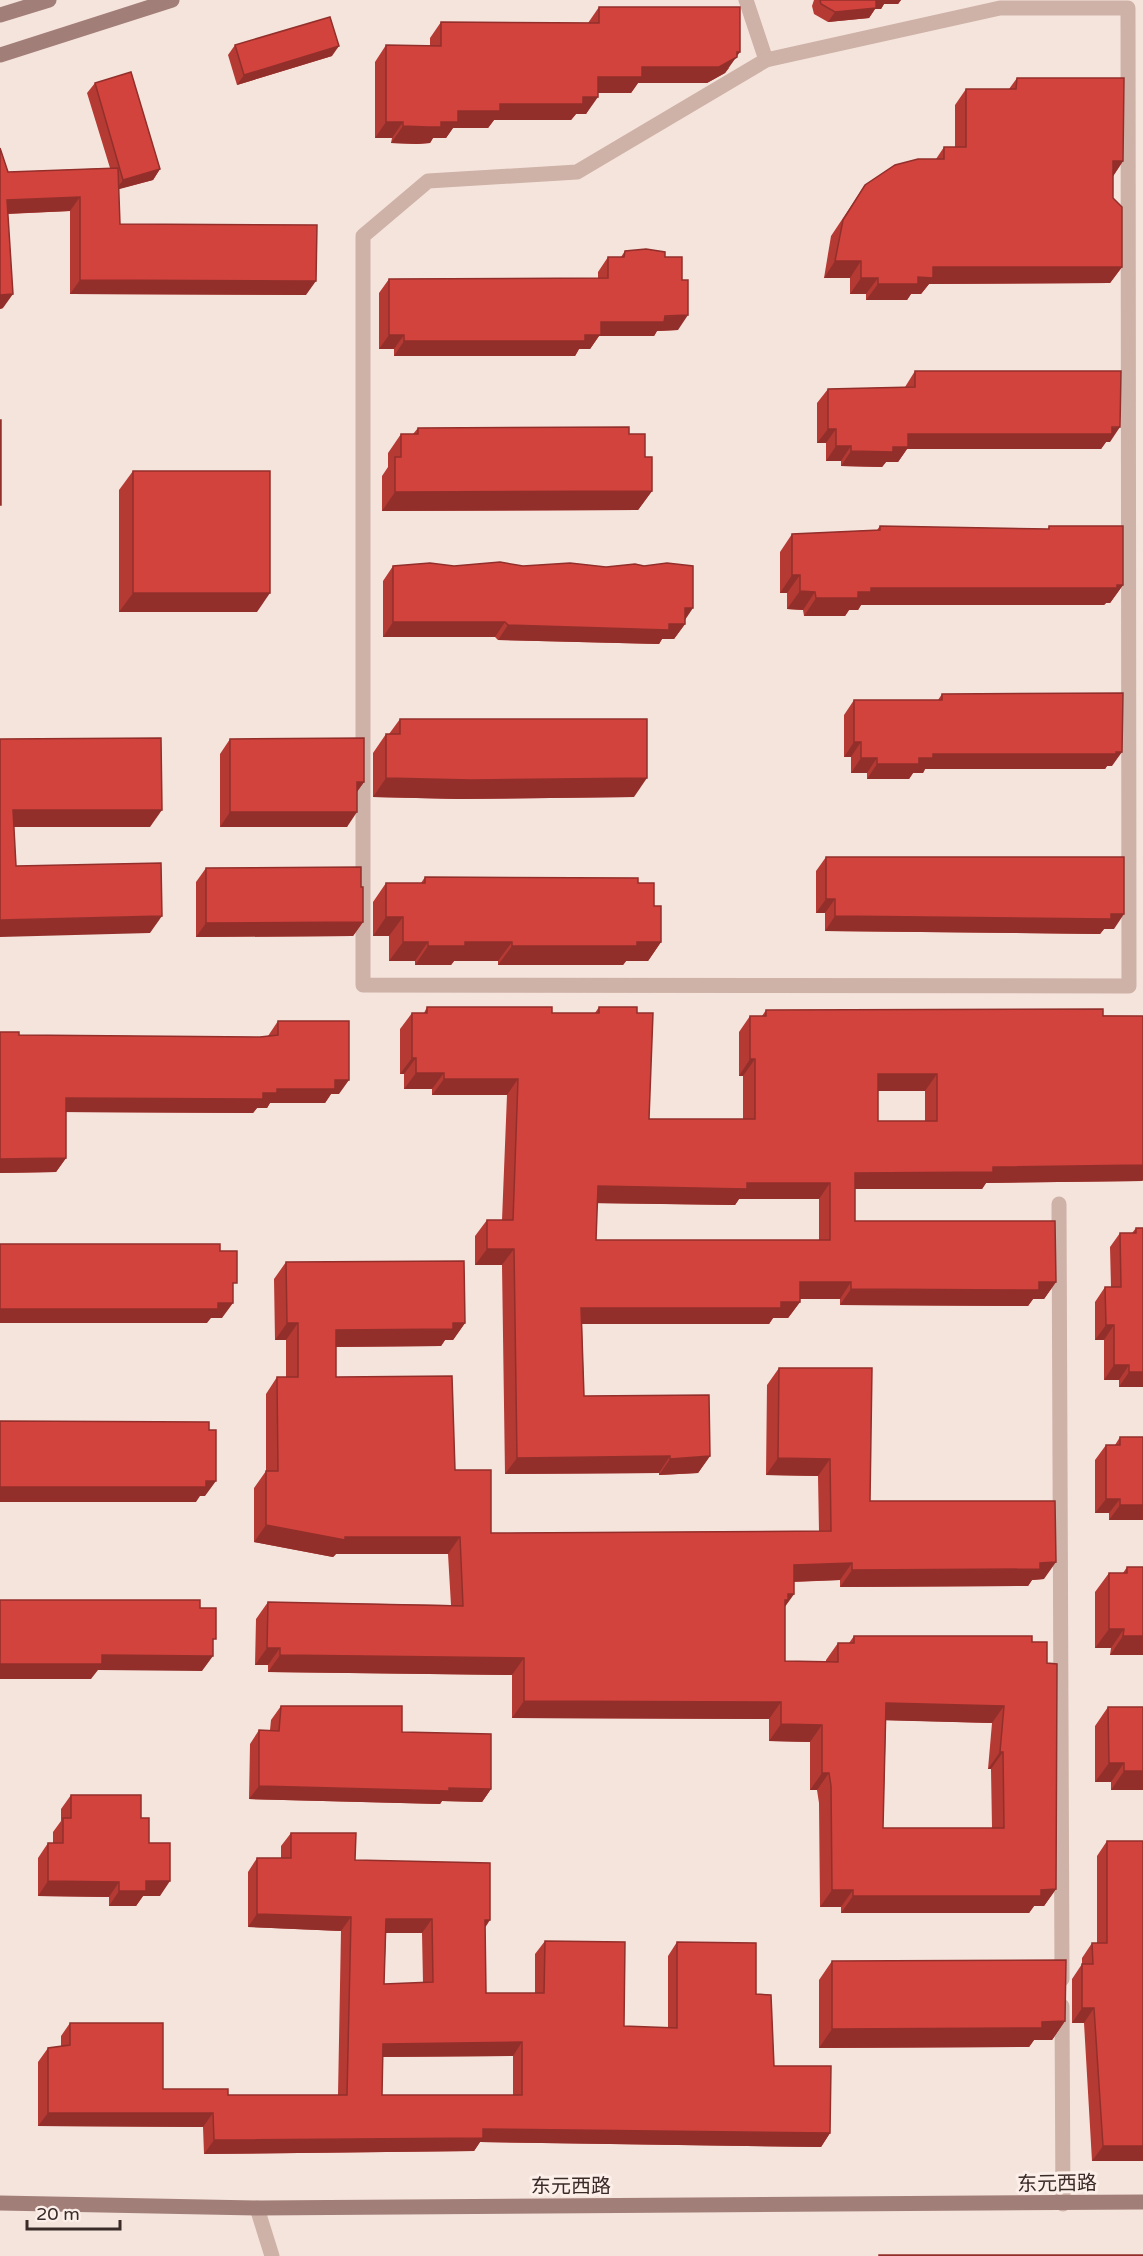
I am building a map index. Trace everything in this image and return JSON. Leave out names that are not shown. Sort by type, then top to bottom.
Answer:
[{"type":"street","points":[[0,15],[49,0]]},
{"type":"street","points":[[0,56],[172,0]]},
{"type":"street","points":[[746,0],[766,60]]},
{"type":"street","points":[[1000,8],[1128,8],[1130,986],[363,985],[363,236],[428,181],[577,172],[766,60],[1000,8]]},
{"type":"street","points":[[1059,1204],[1063,2204]]},
{"type":"street","name":"东元西路","points":[[0,2203],[257,2208],[1143,2202]]},
{"type":"street","points":[[257,2208],[272,2256]]},
{"type":"building","points":[[820,0],[876,0],[876,8],[835,12],[821,4]]},
{"type":"building","points":[[599,7],[740,7],[740,52],[737,52],[737,57],[719,67],[642,67],[642,77],[598,77],[598,97],[583,97],[583,104],[500,104],[500,111],[458,111],[458,122],[441,122],[441,127],[403,126],[403,122],[386,122],[386,45],[441,46],[441,22],[599,23]]},
{"type":"building","points":[[330,17],[339,46],[244,75],[235,45]]},
{"type":"building","points":[[131,72],[160,169],[123,180],[95,83]]},
{"type":"building","points":[[1017,78],[1124,78],[1123,161],[1113,161],[1113,198],[1122,207],[1122,267],[933,267],[933,278],[918,277],[918,284],[878,284],[878,278],[861,278],[861,261],[835,261],[843,220],[865,185],[895,165],[918,159],[944,159],[944,147],[966,147],[966,89],[1016,89]]},
{"type":"building","points":[[0,148],[8,172],[118,168],[120,224],[317,225],[316,281],[80,280],[80,197],[7,200],[13,294],[0,295]]},
{"type":"building","points":[[646,249],[665,252],[665,257],[682,257],[682,280],[688,280],[688,315],[665,316],[664,322],[601,322],[601,335],[585,335],[585,341],[404,341],[404,335],[389,335],[389,279],[608,278],[608,257],[624,257],[625,251]]},
{"type":"building","points":[[915,371],[1121,371],[1120,427],[1112,427],[1112,434],[908,434],[908,447],[893,447],[893,452],[851,451],[851,446],[836,446],[836,429],[828,429],[828,389],[915,387]]},
{"type":"building","points":[[1,420],[1,505],[0,505]]},
{"type":"building","points":[[629,427],[629,434],[645,434],[645,457],[652,457],[652,491],[395,492],[395,457],[401,457],[401,434],[418,434],[418,428]]},
{"type":"building","points":[[133,471],[270,471],[270,593],[133,593]]},
{"type":"building","points":[[880,526],[1049,529],[1049,526],[1123,526],[1123,585],[1117,585],[1117,588],[871,588],[871,592],[858,592],[858,598],[816,598],[815,592],[800,591],[800,575],[792,575],[792,534],[880,530]]},
{"type":"building","points":[[500,562],[523,566],[570,563],[606,567],[667,563],[693,566],[693,608],[685,608],[685,624],[669,624],[669,630],[508,625],[505,622],[393,622],[393,566],[430,563],[454,566]]},
{"type":"building","points":[[1123,693],[1122,752],[1116,752],[1116,754],[933,754],[933,758],[919,758],[919,764],[877,764],[877,758],[861,758],[861,742],[854,742],[854,700],[942,700],[942,694]]},
{"type":"building","points":[[400,719],[647,719],[647,778],[472,780],[386,778],[386,734],[400,734]]},
{"type":"building","points":[[161,738],[162,810],[13,810],[16,866],[161,863],[162,916],[0,920],[0,739]]},
{"type":"building","points":[[364,738],[364,782],[357,782],[357,812],[230,812],[230,739]]},
{"type":"building","points":[[826,857],[1124,857],[1124,914],[1111,914],[1111,919],[835,916],[835,899],[826,899]]},
{"type":"building","points":[[361,867],[363,922],[206,923],[206,868]]},
{"type":"building","points":[[425,877],[638,878],[638,883],[654,883],[654,906],[661,906],[661,942],[637,942],[637,946],[512,946],[512,942],[465,942],[465,946],[428,946],[428,942],[403,942],[403,917],[386,917],[386,883],[425,883]]},
{"type":"building","points":[[427,1007],[552,1007],[552,1013],[599,1013],[599,1007],[637,1007],[637,1013],[653,1013],[649,1119],[755,1119],[755,1059],[750,1059],[750,1016],[766,1016],[766,1010],[1103,1009],[1103,1016],[1143,1016],[1143,1165],[993,1167],[993,1172],[855,1173],[855,1221],[1055,1221],[1056,1282],[1039,1282],[1039,1290],[851,1289],[851,1282],[800,1282],[800,1302],[781,1302],[781,1308],[581,1308],[584,1396],[709,1395],[710,1456],[670,1459],[670,1456],[517,1458],[514,1249],[487,1249],[487,1220],[513,1220],[518,1079],[444,1079],[444,1073],[416,1073],[416,1058],[412,1058],[412,1013],[427,1013]],"holes":[[[878,1074],[937,1074],[937,1121],[878,1121]],[[747,1183],[830,1183],[830,1240],[596,1240],[598,1186],[747,1189]]]},
{"type":"building","points":[[278,1021],[349,1021],[349,1080],[335,1080],[335,1089],[277,1089],[277,1093],[263,1093],[263,1099],[66,1098],[66,1158],[0,1159],[0,1032],[19,1032],[19,1035],[260,1037],[278,1035]]},
{"type":"building","points":[[1136,1228],[1143,1228],[1143,1372],[1129,1372],[1129,1365],[1114,1365],[1114,1325],[1106,1325],[1105,1287],[1121,1287],[1120,1233],[1136,1233]]},
{"type":"building","points":[[0,1244],[220,1244],[220,1251],[237,1251],[237,1283],[233,1283],[233,1303],[218,1303],[218,1309],[0,1309]]},
{"type":"building","points":[[464,1261],[465,1323],[453,1323],[453,1329],[336,1330],[336,1377],[452,1376],[455,1470],[491,1470],[491,1533],[831,1531],[830,1459],[778,1458],[779,1368],[872,1368],[870,1501],[1055,1501],[1056,1562],[1040,1563],[1040,1569],[852,1570],[852,1563],[794,1565],[794,1594],[788,1594],[788,1600],[785,1600],[785,1661],[838,1662],[838,1643],[854,1643],[854,1636],[1032,1636],[1032,1642],[1047,1642],[1047,1663],[1057,1664],[1056,1889],[1041,1890],[1041,1896],[853,1896],[853,1890],[832,1890],[831,1786],[829,1773],[822,1773],[822,1725],[781,1724],[781,1702],[524,1701],[524,1658],[280,1655],[280,1648],[267,1648],[268,1602],[463,1606],[460,1537],[345,1537],[345,1540],[266,1525],[266,1471],[278,1471],[277,1377],[298,1377],[298,1323],[287,1323],[286,1262]],"holes":[[[886,1703],[1004,1706],[1000,1752],[1003,1752],[1004,1828],[883,1828]]]},
{"type":"building","points":[[0,1421],[209,1422],[209,1430],[216,1430],[216,1481],[206,1481],[206,1487],[0,1487]]},
{"type":"building","points":[[1120,1437],[1143,1437],[1143,1505],[1120,1505],[1120,1499],[1106,1499],[1106,1445],[1120,1445]]},
{"type":"building","points":[[1127,1567],[1143,1567],[1143,1636],[1123,1636],[1124,1629],[1109,1629],[1109,1573],[1127,1573]]},
{"type":"building","points":[[0,1600],[200,1600],[200,1608],[216,1608],[216,1639],[213,1639],[213,1656],[102,1655],[102,1664],[0,1664]]},
{"type":"building","points":[[281,1706],[402,1706],[402,1732],[491,1734],[491,1789],[449,1788],[449,1791],[259,1786],[259,1730],[279,1731]]},
{"type":"building","points":[[1108,1707],[1143,1707],[1143,1771],[1124,1771],[1124,1763],[1109,1763]]},
{"type":"building","points":[[71,1795],[141,1795],[141,1818],[149,1818],[149,1843],[170,1843],[170,1881],[146,1881],[146,1891],[119,1891],[119,1882],[48,1881],[48,1843],[63,1843],[63,1818],[71,1818]]},
{"type":"building","points":[[291,1833],[356,1833],[355,1860],[490,1863],[490,1920],[485,1920],[486,1993],[544,1993],[545,1941],[625,1942],[624,2026],[677,2028],[677,1942],[756,1943],[756,1994],[771,1995],[774,2066],[831,2066],[830,2133],[483,2129],[483,2138],[214,2140],[213,2113],[48,2113],[48,2048],[70,2045],[70,2023],[163,2023],[163,2089],[228,2089],[228,2095],[347,2095],[351,1917],[257,1914],[257,1858],[291,1858]],"holes":[[[386,1919],[432,1919],[433,1982],[384,1984]],[[522,2042],[522,2095],[382,2095],[383,2044]]]},
{"type":"building","points":[[1107,1841],[1143,1841],[1143,2146],[1103,2146],[1094,2008],[1082,2008],[1082,1964],[1093,1964],[1092,1943],[1107,1943]]},
{"type":"building","points":[[1066,1960],[1065,2021],[1042,2022],[1042,2028],[832,2029],[832,1961]]},
{"type":"building","points":[[1143,2255],[1143,2256],[879,2256]]}]
